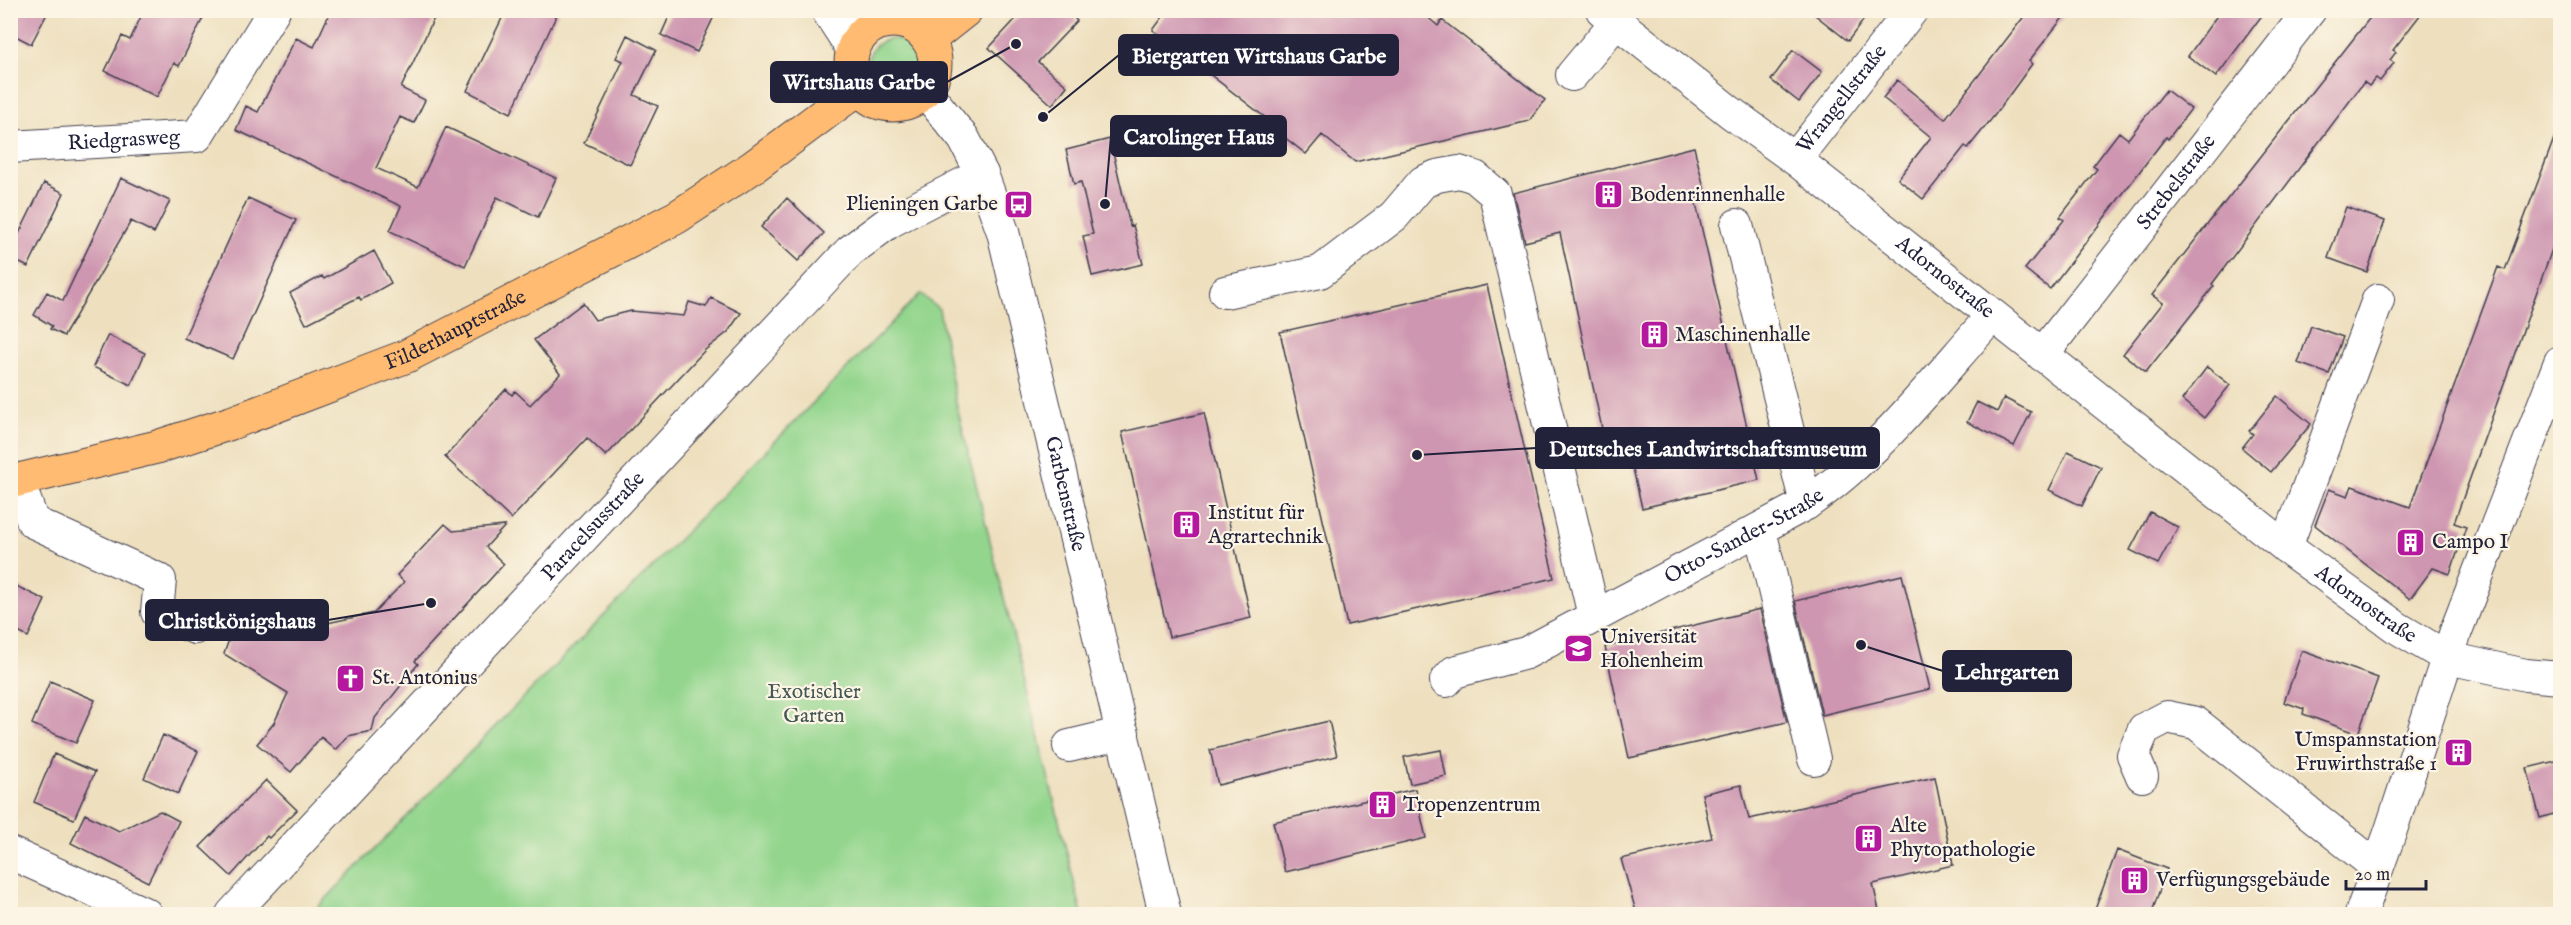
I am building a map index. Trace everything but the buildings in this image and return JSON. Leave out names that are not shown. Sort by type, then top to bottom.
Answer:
[{"type":"main road","points":[[928,40],[966,10]]},
{"type":"main road","points":[[885,21],[897,21],[910,24],[920,30],[928,40],[934,52],[935,66],[932,79],[924,91],[913,100],[898,105],[884,104],[870,98],[859,88],[853,76],[851,63],[862,29],[885,21]]},
{"type":"main road","name":"Filderhauptstraße","points":[[14,481],[167,444],[231,423],[407,356],[677,217],[753,167],[859,88]]},
{"type":"street","name":"Riedgrasweg","points":[[10,147],[197,136],[274,10]]},
{"type":"street","points":[[827,10],[862,29]]},
{"type":"street","name":"Wrangellstraße","points":[[1796,159],[1912,10]]},
{"type":"street","name":"Strebelstraße","points":[[2042,355],[2310,10]]},
{"type":"street","points":[[1572,75],[1609,16]]},
{"type":"street","name":"Adornostraße","points":[[1609,16],[1730,112],[1796,159],[2286,547],[2396,627],[2452,644],[2526,675],[2560,678]]},
{"type":"street","name":"Garbenstraße","points":[[924,91],[955,128],[982,174],[1003,232],[1165,915]]},
{"type":"street","points":[[1225,292],[1320,272],[1394,216],[1424,182],[1437,176],[1459,172],[1475,177],[1495,194],[1594,616]]},
{"type":"street","name":"Paracelsusstraße","points":[[232,915],[850,251],[889,222],[982,174]]},
{"type":"street","points":[[1737,225],[1806,504]]},
{"type":"street","points":[[2286,547],[2378,300]]},
{"type":"street","name":"Otto-Sander-Straße","points":[[1446,681],[1454,672],[1526,653],[1806,504],[1837,483],[1867,455],[1992,316]]},
{"type":"street","points":[[2361,915],[2452,644],[2560,362]]},
{"type":"street","points":[[14,481],[33,522],[160,580],[157,612],[195,628]]},
{"type":"street","points":[[1760,530],[1814,759]]},
{"type":"street","points":[[2142,776],[2133,755],[2144,729],[2167,717],[2196,723],[2377,867]]},
{"type":"street","points":[[1069,746],[1123,733]]},
{"type":"street","points":[[10,853],[146,915]]},
{"type":"green space","points":[[893,39],[902,41],[913,50],[918,64],[916,73],[907,84],[893,89],[884,87],[873,78],[868,64],[870,55],[879,44]]},
{"type":"green space","name":"Exotischer Garten","points":[[920,294],[939,309],[956,403],[1082,914],[311,914]]},
{"type":"place","name":"Wirtshaus Garbe","points":[[1016,44]]},
{"type":"place","name":"Biergarten Wirtshaus Garbe","points":[[1043,117]]},
{"type":"place","name":"Bodenrinnenhalle","points":[[1609,195]]},
{"type":"place","name":"Plieningen Garbe","points":[[1019,204]]},
{"type":"place","name":"Carolinger Haus","points":[[1105,204]]},
{"type":"place","name":"Maschinenhalle","points":[[1654,335]]},
{"type":"place","name":"Deutsches Landwirtschaftsmuseum","points":[[1417,455]]},
{"type":"place","name":"Institut für Agrartechnik","points":[[1187,525]]},
{"type":"place","name":"Campo I","points":[[2411,542]]},
{"type":"place","name":"Christkönigshaus","points":[[431,603]]},
{"type":"place","name":"Lehrgarten","points":[[1861,645]]},
{"type":"place","name":"Universität Hohenheim","points":[[1579,649]]},
{"type":"place","name":"St. Antonius","points":[[351,678]]},
{"type":"place","name":"Umspannstation Fruwirthstraße 1","points":[[2458,752]]},
{"type":"place","name":"Tropenzentrum","points":[[1382,805]]},
{"type":"place","name":"Alte Phytopathologie","points":[[1869,838]]},
{"type":"place","name":"Verfügungsgebäude","points":[[2135,880]]}]
